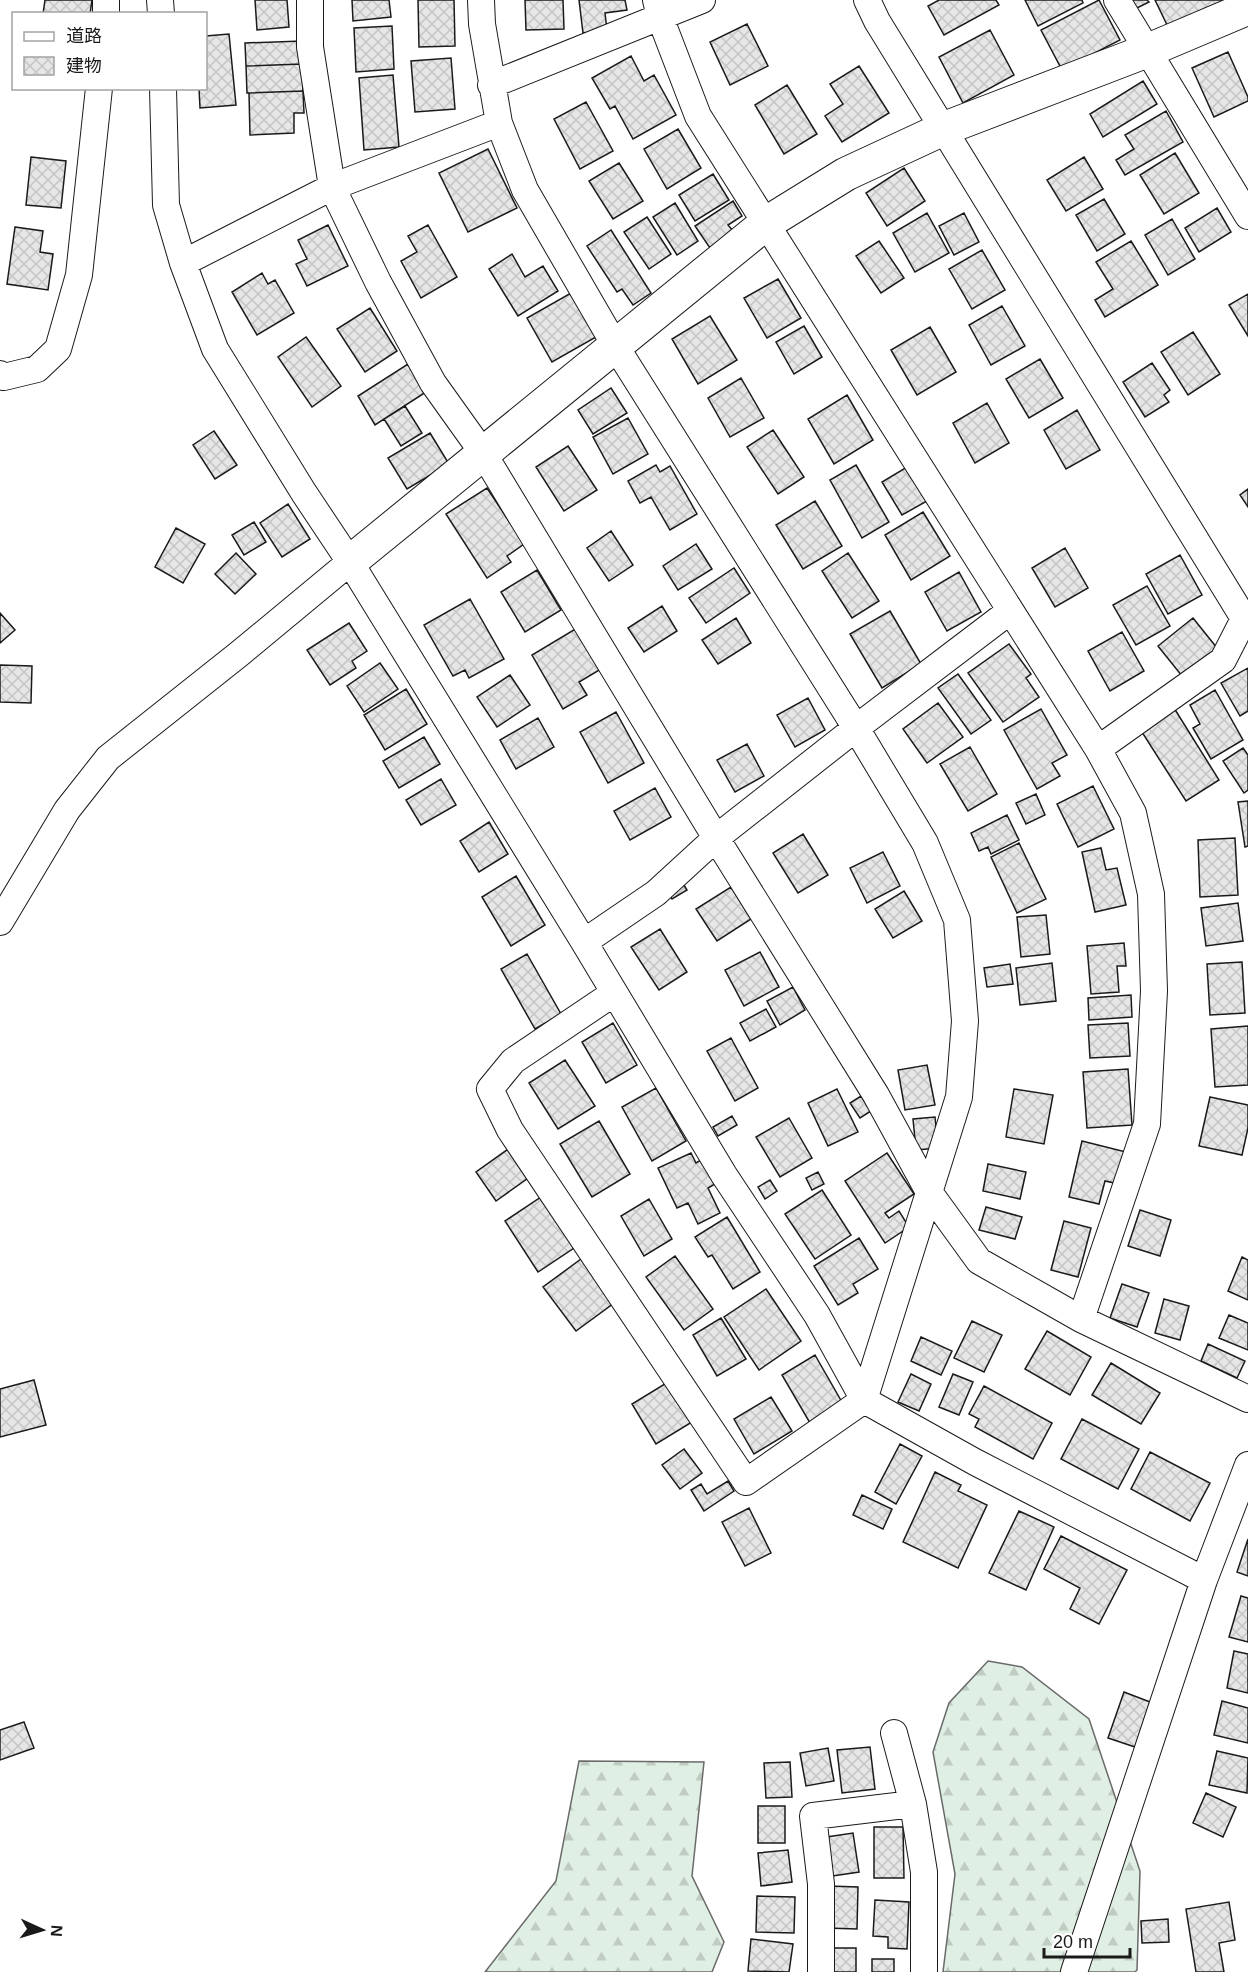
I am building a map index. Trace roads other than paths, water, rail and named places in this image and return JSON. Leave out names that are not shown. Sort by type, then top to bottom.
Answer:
[{"type":"street","points":[[310,0],[310,46],[332,187],[378,282],[433,383],[483,453],[716,838],[876,1095],[929,1192],[979,1261],[1081,1319],[1248,1399]]},
{"type":"street","points":[[481,0],[482,24],[499,123],[525,190],[615,347],[856,728],[925,843],[957,920],[965,1022],[959,1097],[864,1400],[746,1482],[510,1130],[490,1089],[513,1061],[614,993]]},
{"type":"street","points":[[491,85],[658,9],[702,0]]},
{"type":"street","points":[[867,0],[877,21],[943,129],[1247,620],[1223,660],[1098,749]]},
{"type":"street","points":[[1117,0],[1248,216]]},
{"type":"street","points":[[0,922],[67,810],[108,758],[239,654],[765,224],[846,174],[943,129],[1149,50],[1248,8]]},
{"type":"street","points":[[658,9],[698,116],[1098,749],[1133,813],[1151,894],[1154,991],[1147,1124],[1081,1319]]},
{"type":"street","points":[[0,374],[4,377],[37,369],[58,348],[79,275],[99,90]]},
{"type":"street","points":[[163,90],[166,205],[183,263],[215,349],[304,493],[350,562],[584,942],[724,1175],[817,1315],[864,1400],[975,1462],[1204,1580]]},
{"type":"street","points":[[183,263],[332,187],[499,123]]},
{"type":"street","points":[[584,942],[656,893],[716,838],[1010,611]]},
{"type":"street","points":[[1074,1972],[1204,1580],[1248,1465]]},
{"type":"street","points":[[894,1734],[913,1804],[924,1872],[924,1972]]},
{"type":"street","points":[[821,1972],[821,1884],[813,1816],[913,1804]]}]
